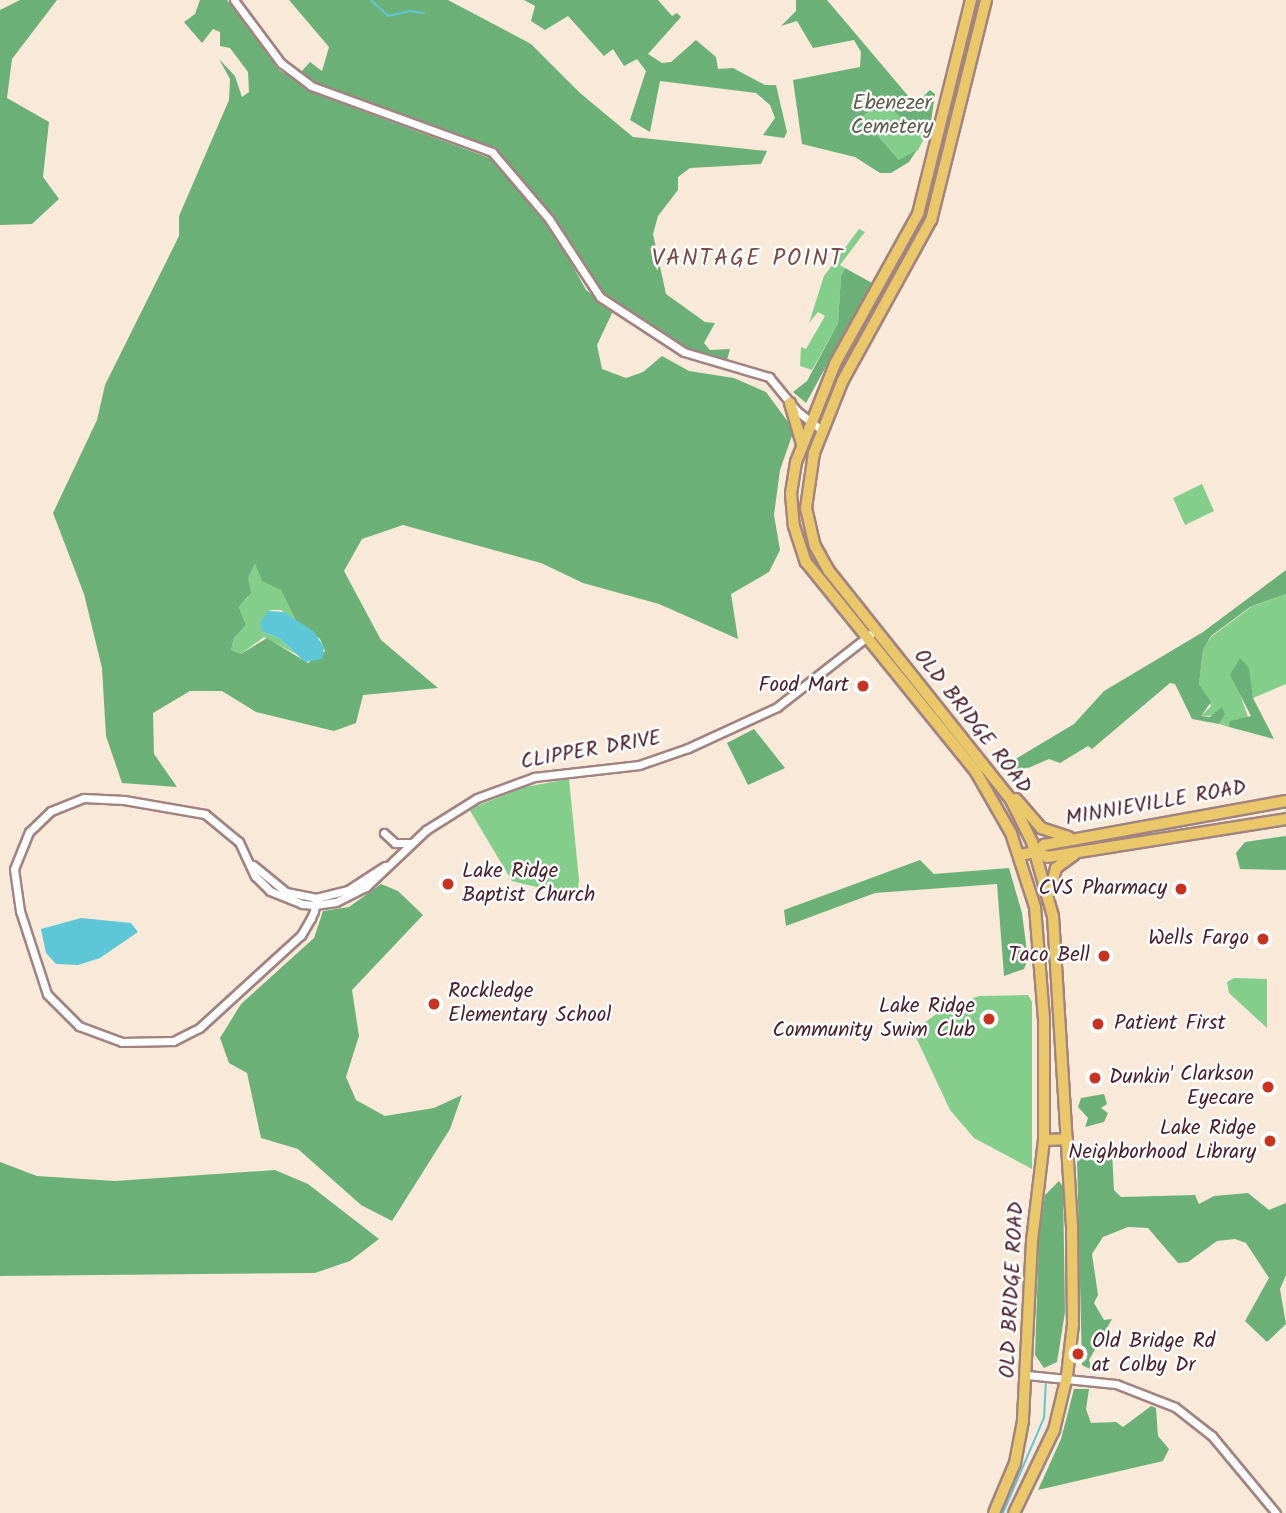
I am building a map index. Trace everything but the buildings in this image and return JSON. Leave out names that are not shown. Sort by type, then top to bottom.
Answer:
[{"type":"main road","name":"OLD BRIDGE ROAD","points":[[971,0],[918,214],[844,346],[802,445],[792,494],[797,540],[813,572],[976,772],[1020,855],[1041,949],[1044,1140],[1031,1252],[1027,1375],[1020,1443],[994,1513]]},
{"type":"main road","name":"OLD BRIDGE ROAD","points":[[986,0],[931,220],[853,359],[823,431],[807,484],[811,534],[829,571],[998,780],[1036,852],[1050,903],[1073,1260],[1067,1376],[1045,1455],[1014,1513]]},
{"type":"main road","points":[[790,403],[802,445]]},
{"type":"main road","points":[[998,780],[1041,828],[1080,838]]},
{"type":"main road","name":"MINNIEVILLE ROAD","points":[[1020,855],[1036,852],[1044,845],[1286,801]]},
{"type":"main road","name":"MINNIEVILLE ROAD","points":[[1036,852],[1047,857],[1286,819]]},
{"type":"main road","points":[[1050,903],[1056,868],[1081,851]]},
{"type":"main road","points":[[1044,1140],[1067,1139]]},
{"type":"street","points":[[234,0],[268,48],[302,81],[499,157],[549,219],[600,297],[684,352],[763,373],[790,403],[823,431]]},
{"type":"street","name":"CLIPPER DRIVE","points":[[315,901],[354,895],[411,843],[458,808],[518,782],[639,765],[688,748],[777,707],[876,630]]},
{"type":"street","points":[[94,798],[197,810],[232,833],[250,862],[275,885],[315,901],[301,935],[216,1014],[183,1038],[162,1042],[100,1037],[75,1024],[47,994],[14,878],[22,843],[51,811],[94,798]]},
{"type":"street","points":[[384,833],[395,843],[411,843]]},
{"type":"street","points":[[1027,1375],[1067,1376],[1138,1390],[1185,1413],[1229,1454],[1276,1513]]},
{"type":"green space","points":[[20,0],[57,0],[12,59],[7,98],[49,122],[43,177],[59,199],[32,224],[0,225],[0,10]]},
{"type":"green space","points":[[200,0],[227,0],[279,70],[316,94],[495,160],[555,234],[586,290],[613,311],[597,345],[602,369],[626,378],[643,372],[662,356],[689,371],[734,378],[766,392],[794,430],[780,470],[774,515],[780,550],[769,572],[731,594],[738,639],[659,604],[583,583],[541,563],[403,525],[362,539],[344,571],[381,640],[438,688],[363,695],[356,723],[334,731],[256,712],[222,691],[190,691],[153,713],[154,754],[177,787],[122,783],[106,736],[102,668],[84,594],[53,513],[97,420],[105,385],[179,236],[179,216],[229,100],[230,79],[219,59],[235,76],[242,97],[249,92],[248,72],[230,48],[220,46],[220,32],[213,29],[202,43],[184,22],[195,14]],"holes":[[[255,563],[262,581],[281,590],[296,621],[320,639],[325,651],[308,663],[267,638],[241,654],[231,650],[234,638],[246,625],[239,607],[251,593],[248,578]]]},
{"type":"green space","points":[[289,0],[448,0],[531,44],[580,93],[633,137],[767,151],[761,164],[690,168],[678,177],[678,190],[658,216],[653,234],[666,294],[705,322],[715,323],[704,343],[710,350],[730,349],[727,360],[686,348],[602,293],[550,213],[496,149],[326,87],[300,73],[310,62],[322,71],[329,47]]},
{"type":"green space","points":[[524,0],[658,0],[672,16],[677,13],[681,17],[648,54],[662,63],[671,62],[696,40],[716,57],[718,69],[733,68],[765,85],[776,85],[787,132],[784,138],[763,135],[775,118],[770,105],[756,93],[660,81],[650,132],[630,120],[646,71],[637,59],[624,66],[613,49],[604,56],[568,16],[545,30],[531,21],[535,6]]},
{"type":"green space","points":[[796,0],[827,0],[915,104],[930,90],[935,94],[930,128],[925,134],[912,130],[888,104],[881,103],[861,117],[899,160],[917,150],[909,162],[891,173],[880,173],[855,157],[802,144],[793,80],[860,67],[861,52],[854,40],[813,48],[797,21],[781,26],[796,11]]},
{"type":"green space","name":"Ebenezer Cemetery","points":[[891,78],[931,126],[918,150],[901,162],[861,118]]},
{"type":"green space","points":[[859,229],[865,232],[840,265],[845,268],[841,276],[838,323],[812,370],[800,366],[801,347],[806,349],[825,316],[818,312],[809,323],[824,276]]},
{"type":"green space","points":[[845,268],[872,283],[806,403],[793,392],[807,381],[838,323],[841,276]]},
{"type":"green space","points":[[1202,484],[1214,511],[1185,525],[1173,498]]},
{"type":"green space","points":[[255,562],[281,590],[296,621],[281,610],[270,610],[263,632],[279,638],[296,654],[264,637],[241,654],[231,650],[234,638],[246,625],[239,607],[248,597],[248,577]]},
{"type":"green space","points":[[1286,570],[1286,594],[1250,607],[1211,636],[1203,650],[1199,684],[1211,702],[1201,716],[1210,717],[1222,707],[1225,715],[1219,724],[1192,719],[1175,684],[1170,683],[1092,749],[1088,746],[1060,763],[1049,759],[1012,775],[1004,766],[1074,724],[1104,691],[1203,632]]},
{"type":"green space","points":[[1286,594],[1286,684],[1253,698],[1250,679],[1236,663],[1235,680],[1249,720],[1237,719],[1229,727],[1219,724],[1225,715],[1201,716],[1211,706],[1199,684],[1203,650],[1211,637],[1251,607]]},
{"type":"green space","points":[[1240,658],[1249,668],[1253,698],[1274,739],[1229,727],[1230,721],[1251,716],[1230,675]]},
{"type":"green space","points":[[754,729],[785,768],[748,785],[727,743]]},
{"type":"green space","points":[[569,779],[579,880],[577,897],[512,881],[469,809],[525,787]]},
{"type":"green space","points":[[1286,836],[1286,870],[1240,869],[1236,853],[1245,842]]},
{"type":"green space","points":[[920,860],[934,874],[1009,868],[1022,913],[1028,959],[1024,969],[1004,976],[997,884],[875,893],[786,926],[784,910]]},
{"type":"green space","points":[[381,884],[398,891],[423,915],[352,990],[359,1036],[346,1077],[356,1100],[385,1116],[434,1108],[462,1095],[450,1129],[392,1221],[361,1205],[298,1149],[261,1138],[247,1073],[229,1063],[220,1038],[241,1004],[314,938],[323,911],[349,907]]},
{"type":"green space","points":[[1234,978],[1267,979],[1267,1028],[1229,993],[1227,982]]},
{"type":"green space","points":[[1028,995],[1032,1002],[1032,1169],[974,1138],[950,1110],[913,1031],[942,1010],[979,996]]},
{"type":"green space","points":[[1104,1094],[1107,1104],[1101,1108],[1108,1113],[1104,1122],[1085,1127],[1088,1118],[1078,1107],[1081,1098]]},
{"type":"green space","points":[[1098,1148],[1112,1152],[1114,1190],[1121,1197],[1195,1195],[1199,1204],[1214,1196],[1248,1193],[1269,1210],[1286,1203],[1286,1275],[1280,1289],[1286,1324],[1267,1342],[1245,1321],[1269,1278],[1246,1243],[1235,1239],[1217,1241],[1188,1262],[1178,1263],[1148,1228],[1128,1227],[1103,1237],[1092,1254],[1098,1295],[1094,1303],[1104,1320],[1112,1319],[1089,1360],[1092,1370],[1082,1365],[1077,1158]]},
{"type":"green space","points":[[0,1162],[37,1176],[115,1181],[275,1170],[308,1184],[379,1239],[350,1261],[315,1273],[0,1276]]},
{"type":"green space","points":[[1059,1181],[1063,1187],[1065,1312],[1057,1362],[1044,1368],[1035,1355],[1039,1238],[1045,1195]]},
{"type":"green space","points":[[1074,1389],[1089,1389],[1086,1409],[1091,1423],[1116,1422],[1123,1427],[1151,1406],[1156,1408],[1158,1436],[1169,1449],[1163,1461],[1038,1490],[1061,1439]]},
{"type":"water","points":[[268,611],[284,612],[313,631],[324,647],[322,659],[305,662],[279,638],[263,632],[260,623]]},
{"type":"water","points":[[81,918],[131,923],[138,932],[100,958],[78,965],[56,964],[46,953],[41,929]]},
{"type":"waterway","points":[[371,0],[388,16],[410,11],[424,13]]},
{"type":"waterway","points":[[1003,1513],[1044,1418],[1046,1384]]},
{"type":"place","name":"Food Mart","points":[[863,686]]},
{"type":"place","name":"Lake Ridge Baptist Church","points":[[448,884]]},
{"type":"place","name":"CVS Pharmacy","points":[[1181,889]]},
{"type":"place","name":"Wells Fargo","points":[[1263,939]]},
{"type":"place","name":"Taco Bell","points":[[1104,956]]},
{"type":"place","name":"Rockledge Elementary School","points":[[434,1004]]},
{"type":"place","name":"Lake Ridge Community Swim Club","points":[[989,1019]]},
{"type":"place","name":"Patient First","points":[[1098,1024]]},
{"type":"place","name":"Dunkin'","points":[[1095,1078]]},
{"type":"place","name":"Clarkson Eyecare","points":[[1268,1087]]},
{"type":"place","name":"Lake Ridge Neighborhood Library","points":[[1270,1141]]},
{"type":"place","name":"Old Bridge Rd at Colby Dr","points":[[1078,1354]]},
{"type":"district","name":"VANTAGE POINT","points":[[748,259]]}]
